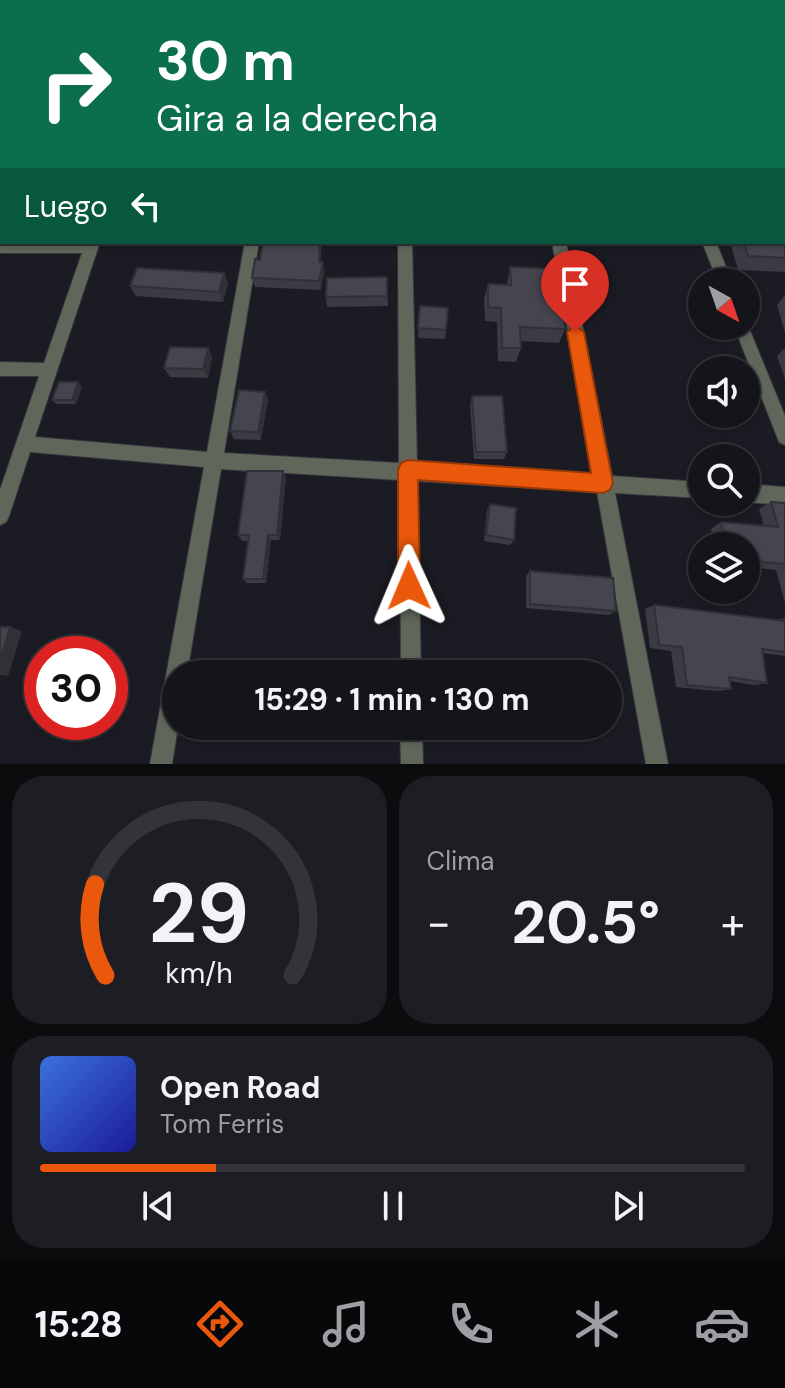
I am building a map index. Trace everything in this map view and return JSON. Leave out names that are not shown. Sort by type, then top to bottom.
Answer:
[{"type":"street","points":[[161,764],[252,244]]},
{"type":"street","points":[[405,244],[411,660]]},
{"type":"street","points":[[559,244],[657,764]]},
{"type":"street","points":[[710,244],[719,268]]},
{"type":"street","points":[[0,248],[92,245],[0,516]]},
{"type":"street","points":[[747,340],[785,437]]},
{"type":"street","points":[[0,369],[50,370]]},
{"type":"street","points":[[24,444],[212,460],[688,489]]},
{"type":"street","points":[[760,494],[785,496]]},
{"type":"street","points":[[411,740],[412,764]]},
{"type":"building","points":[[263,244],[320,244],[319,262],[323,262],[319,281],[252,278],[255,259],[260,260]]},
{"type":"building","points":[[745,244],[785,244],[785,258],[748,256]]},
{"type":"building","points":[[510,267],[559,269],[565,329],[520,327],[521,348],[502,348],[501,308],[488,307],[488,284],[511,285]]},
{"type":"building","points":[[137,268],[224,273],[219,292],[130,286]]},
{"type":"building","points":[[387,277],[387,296],[326,297],[327,278]]},
{"type":"building","points":[[420,306],[448,308],[446,330],[418,328]]},
{"type":"building","points":[[170,347],[208,348],[203,369],[164,368]]},
{"type":"building","points":[[59,382],[78,382],[72,400],[52,400]]},
{"type":"building","points":[[239,390],[265,392],[258,432],[230,431]]},
{"type":"building","points":[[472,396],[502,396],[507,452],[476,452]]},
{"type":"building","points":[[247,471],[283,471],[277,535],[268,535],[263,579],[243,579],[249,535],[238,535]]},
{"type":"building","points":[[771,502],[785,503],[785,564],[760,561],[760,532],[723,532],[721,522],[778,527]]},
{"type":"building","points":[[490,504],[516,508],[514,540],[486,535]]},
{"type":"building","points":[[530,571],[613,578],[616,611],[530,604]]},
{"type":"building","points":[[654,605],[785,621],[785,652],[762,649],[767,683],[729,677],[731,689],[687,685],[682,647],[659,645]]},
{"type":"building","points":[[0,627],[10,627],[0,661]]},
{"type":"route","points":[[409,586],[408,470],[603,483],[575,332]]}]
